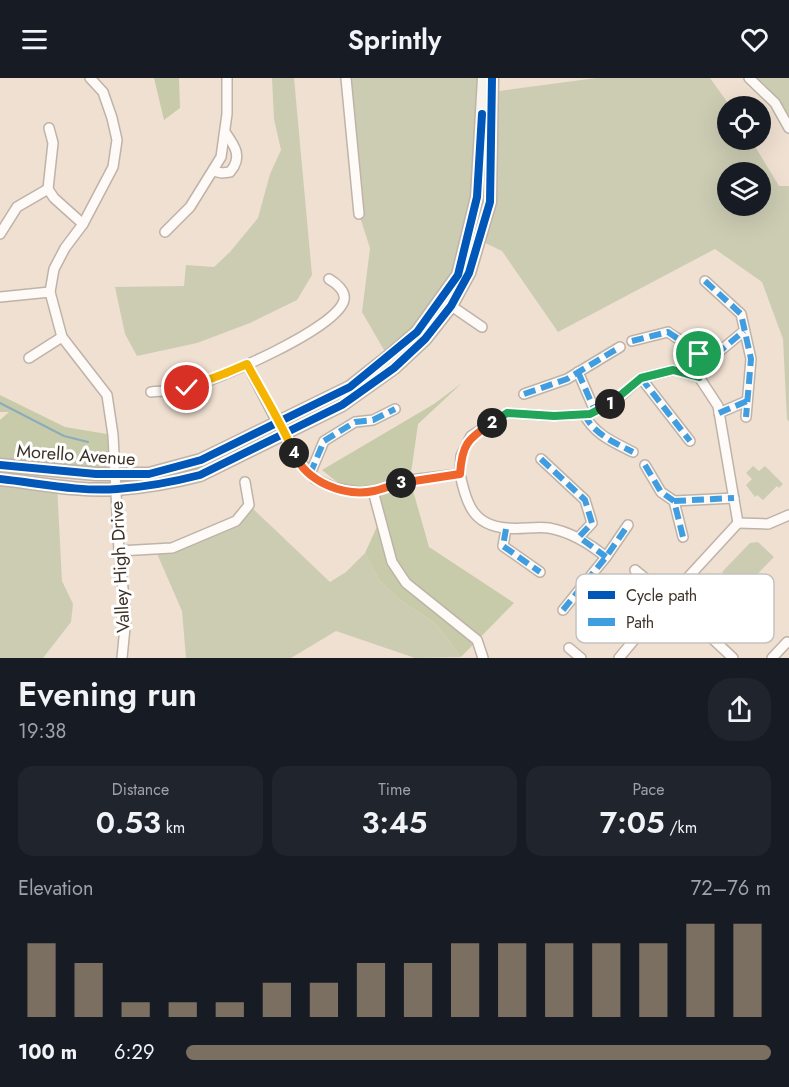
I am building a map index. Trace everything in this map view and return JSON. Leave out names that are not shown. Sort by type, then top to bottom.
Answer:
[{"type":"street","points":[[28,358],[62,337],[50,292],[54,269],[65,248],[83,224],[113,167],[117,140],[112,118],[103,92],[90,78]]},
{"type":"street","points":[[165,232],[190,207],[221,157],[227,114],[227,78]]},
{"type":"street","points":[[346,78],[359,214]]},
{"type":"street","name":"Morello Avenue","points":[[0,479],[88,489],[115,489],[176,481],[200,475],[342,405],[394,368],[425,339],[446,303],[458,275],[477,197],[484,78]]},
{"type":"street","name":"Morello Avenue","points":[[0,465],[115,475],[149,474],[201,460],[350,387],[417,332],[446,303],[469,273],[490,201],[492,78]]},
{"type":"street","points":[[749,78],[775,103],[789,128]]},
{"type":"street","points":[[49,128],[53,143],[48,189],[54,198],[83,224]]},
{"type":"street","points":[[213,171],[230,172],[237,160],[237,150],[225,132]]},
{"type":"street","points":[[0,234],[17,207],[48,189]]},
{"type":"street","points":[[152,392],[187,388],[247,364],[321,327],[338,312],[344,300],[344,295],[337,284],[329,279]]},
{"type":"street","points":[[705,281],[741,314],[751,358],[746,417]]},
{"type":"street","points":[[0,297],[50,292]]},
{"type":"street","points":[[446,303],[482,327]]},
{"type":"street","points":[[702,366],[744,331]]},
{"type":"street","points":[[632,341],[669,332],[699,354],[702,366],[699,377]]},
{"type":"street","name":"Valley High Drive","points":[[62,337],[108,395],[126,617],[122,658]]},
{"type":"street","points":[[524,394],[567,379],[620,347]]},
{"type":"street","points":[[247,364],[296,457],[315,479],[335,488],[359,492],[373,491],[410,480],[460,474]]},
{"type":"street","points":[[606,557],[579,537],[548,528],[506,528],[484,524],[466,501],[460,474],[461,456],[471,436],[507,413],[554,416],[596,411],[615,401],[641,378],[673,370],[699,377],[718,406],[738,523]]},
{"type":"street","points":[[578,372],[596,411]]},
{"type":"street","points":[[641,378],[690,441]]},
{"type":"street","points":[[719,413],[747,401]]},
{"type":"street","points":[[310,474],[324,441],[355,422],[373,420],[395,408]]},
{"type":"street","points":[[584,414],[589,425],[603,436],[633,452]]},
{"type":"street","points":[[541,459],[585,500],[592,523],[579,537]]},
{"type":"street","points":[[645,465],[661,492],[674,501],[734,498]]},
{"type":"street","points":[[119,551],[172,548],[236,521],[249,505],[245,482]]},
{"type":"street","points":[[373,491],[392,562],[396,569],[406,583],[477,640],[483,658]]},
{"type":"street","points":[[674,501],[683,537]]},
{"type":"street","points":[[691,574],[738,523],[768,524],[789,515]]},
{"type":"street","points":[[592,574],[628,525]]},
{"type":"street","points":[[506,528],[503,546],[540,572]]},
{"type":"street","points":[[635,570],[640,574]]},
{"type":"street","points":[[563,610],[576,594]]},
{"type":"street","points":[[772,658],[787,642]]},
{"type":"street","points":[[619,658],[632,643]]},
{"type":"street","points":[[717,643],[733,658]]},
{"type":"street","points":[[569,648],[581,658]]},
{"type":"green space","points":[[154,78],[179,78],[180,108],[164,120]]},
{"type":"green space","points":[[272,78],[294,78],[312,275],[297,300],[250,323],[197,343],[137,356],[125,334],[115,287],[184,286],[186,265],[214,267],[230,252],[258,218],[270,174],[281,150],[274,119]]},
{"type":"green space","points":[[346,78],[484,78],[477,197],[458,275],[388,357],[362,312],[370,248],[359,214]]},
{"type":"green space","points":[[596,78],[710,78],[723,96],[717,96],[717,150],[757,150],[764,162],[717,162],[717,216],[771,216],[771,173],[779,186],[789,186],[789,422],[783,339],[762,282],[715,249],[558,332],[502,251],[479,240],[490,201],[492,92]]},
{"type":"green space","points":[[749,78],[789,78],[789,128],[771,96],[768,96]]},
{"type":"green space","points":[[462,383],[418,424],[410,480],[429,547],[514,603],[461,657],[436,624],[400,600],[379,580],[365,553],[380,520],[373,491],[347,490],[322,470],[434,404]]},
{"type":"green space","points":[[0,395],[65,427],[113,435],[115,475],[0,465],[0,420],[9,412],[0,412]]},
{"type":"green space","points":[[753,466],[759,471],[765,466],[783,484],[779,488],[777,486],[763,500],[757,495],[755,497],[746,485],[752,479],[746,473]]},
{"type":"green space","points":[[0,479],[57,485],[62,581],[73,604],[71,622],[43,658],[0,658]]},
{"type":"green space","points":[[249,505],[330,582],[346,572],[365,553],[379,580],[400,600],[436,624],[461,657],[415,658],[336,631],[291,658],[186,658],[182,611],[155,549],[172,548],[236,521]]},
{"type":"green space","points":[[758,542],[774,557],[758,574],[724,574],[722,572],[750,543]]},
{"type":"waterway","points":[[0,403],[64,436],[88,442]]},
{"type":"marked path","points":[[705,281],[741,314],[751,359],[746,417]]},
{"type":"marked path","points":[[702,366],[744,331]]},
{"type":"marked path","points":[[632,341],[668,332],[688,345],[697,355],[701,368],[699,377]]},
{"type":"marked path","points":[[524,394],[567,379],[620,347]]},
{"type":"marked path","points":[[578,372],[595,411]]},
{"type":"marked path","points":[[641,378],[690,441]]},
{"type":"marked path","points":[[719,413],[747,401]]},
{"type":"marked path","points":[[310,474],[324,441],[355,422],[373,420],[395,409]]},
{"type":"marked path","points":[[584,414],[599,432],[633,452]]},
{"type":"marked path","points":[[541,459],[585,500],[592,523],[579,537],[606,557]]},
{"type":"marked path","points":[[645,465],[661,492],[674,501],[683,537]]},
{"type":"marked path","points":[[674,501],[734,498]]},
{"type":"marked path","points":[[592,574],[628,525]]},
{"type":"marked path","points":[[506,529],[503,546],[540,572]]},
{"type":"marked path","points":[[563,610],[576,594]]},
{"type":"cycle path","points":[[0,479],[103,490],[148,486],[200,475],[342,405],[394,368],[425,339],[451,306],[469,273],[490,202],[492,78]]},
{"type":"cycle path","points":[[0,465],[96,474],[149,474],[201,460],[350,387],[417,332],[458,275],[477,197],[482,114]]},
{"type":"route","points":[[187,388],[247,364],[296,457],[315,479],[335,488],[359,492],[373,491],[410,480],[460,474],[461,456],[471,436],[507,413],[554,416],[590,414],[615,401],[641,378],[673,370],[699,377],[702,366],[699,354]]}]
